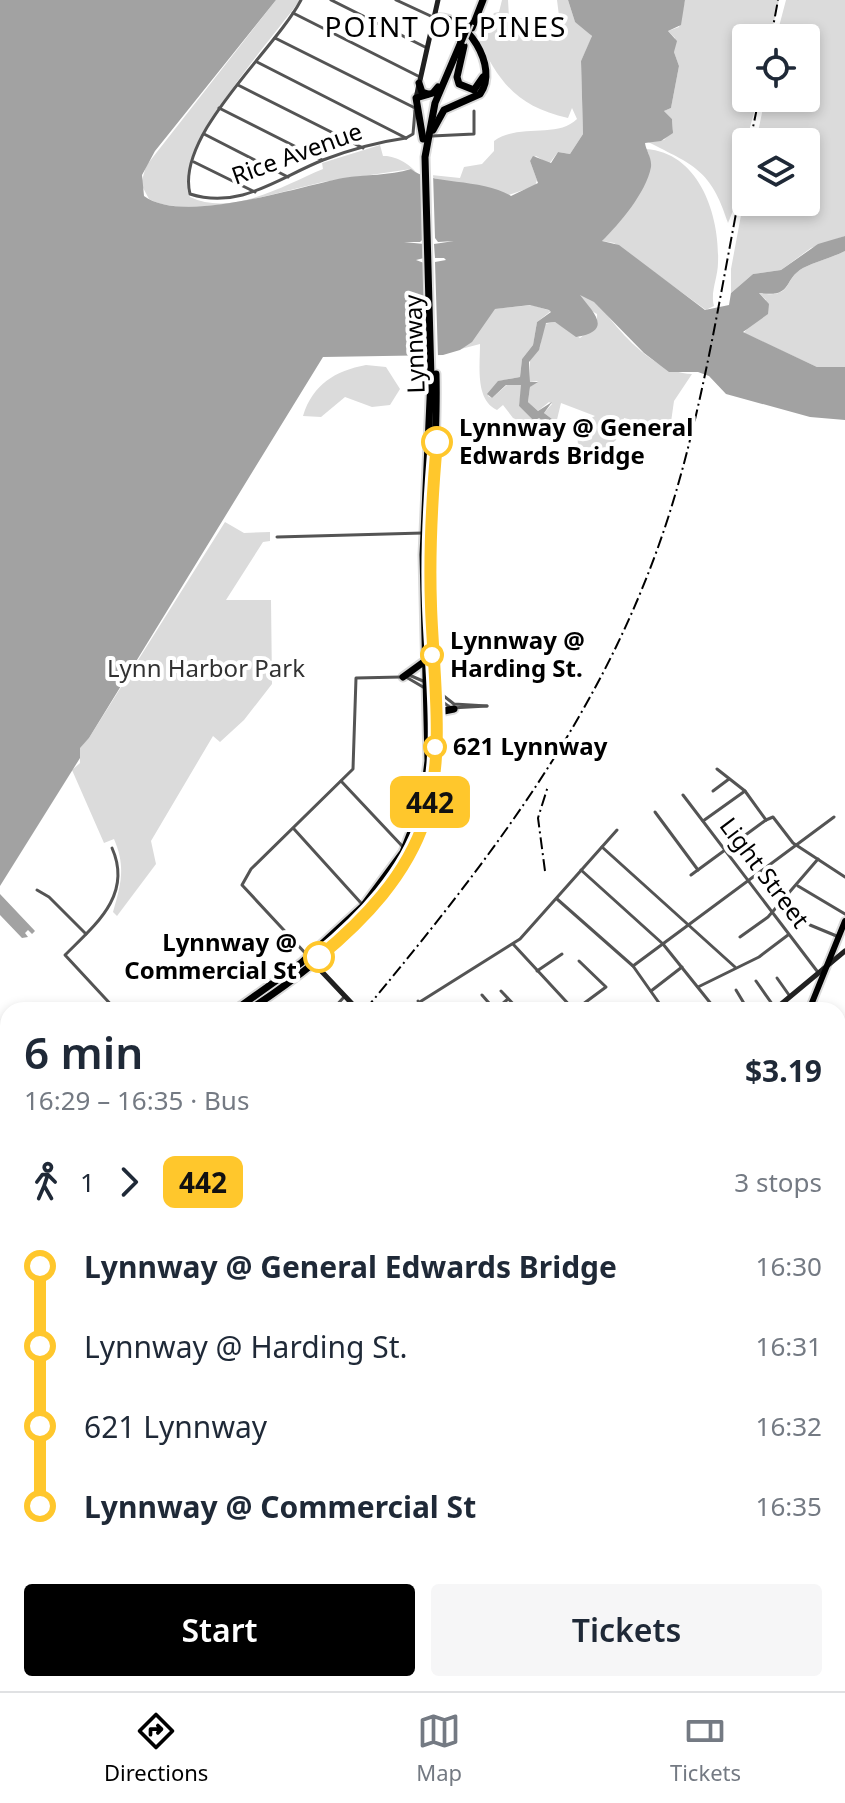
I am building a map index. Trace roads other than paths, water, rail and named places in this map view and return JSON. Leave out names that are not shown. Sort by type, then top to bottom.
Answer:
[{"type":"highway","points":[[427,174],[432,133],[444,91],[481,0]]},
{"type":"highway","points":[[435,18],[456,26],[478,58],[483,81],[472,90],[462,88],[457,79],[463,44]]},
{"type":"highway","points":[[432,133],[443,111],[480,94],[487,76],[480,53],[460,25],[450,18],[435,18]]},
{"type":"highway","points":[[425,164],[430,120],[446,75],[463,44]]},
{"type":"highway","points":[[427,174],[416,98],[430,94],[446,75]]},
{"type":"highway","points":[[419,80],[422,92],[430,94]]},
{"type":"highway","name":"Lynnway","points":[[259,1002],[378,900],[417,841],[429,808],[434,777],[434,713],[425,661],[433,358],[427,174]]},
{"type":"highway","name":"Lynnway","points":[[247,1002],[311,959],[363,906],[405,848],[420,813],[427,778],[427,533]]},
{"type":"highway","points":[[403,677],[425,661]]},
{"type":"highway","points":[[434,713],[454,709]]},
{"type":"main road","points":[[416,98],[438,0]]},
{"type":"main road","points":[[814,1002],[845,921]]},
{"type":"main road","points":[[782,1002],[817,971],[844,954]]},
{"type":"main road","points":[[311,959],[351,1002]]},
{"type":"street","name":"Rice Avenue","points":[[301,0],[219,108],[204,134],[193,162],[190,194],[216,199],[255,192],[322,160],[406,138]]},
{"type":"street","points":[[331,0],[427,48]]},
{"type":"street","points":[[396,0],[435,18]]},
{"type":"street","points":[[293,13],[419,80]]},
{"type":"street","points":[[275,37],[415,108]]},
{"type":"street","points":[[256,62],[406,138],[413,134],[416,98]]},
{"type":"street","points":[[238,85],[363,148]]},
{"type":"street","points":[[219,108],[322,160]]},
{"type":"street","points":[[432,133],[474,134],[474,111]]},
{"type":"street","points":[[204,134],[288,177]]},
{"type":"street","points":[[193,162],[255,192]]},
{"type":"street","points":[[277,537],[427,533]]},
{"type":"street","points":[[311,959],[242,885],[251,869],[341,781],[354,763],[356,678],[414,675],[429,689],[454,709],[487,706],[454,704],[429,689]]},
{"type":"street","points":[[717,769],[745,791],[766,820]]},
{"type":"street","points":[[713,791],[729,779]]},
{"type":"street","points":[[341,781],[405,848]]},
{"type":"street","points":[[702,822],[745,791]]},
{"type":"street","name":"Light Street","points":[[683,795],[817,971]]},
{"type":"street","points":[[655,812],[698,870]]},
{"type":"street","points":[[691,875],[773,817],[797,845],[845,877]]},
{"type":"street","points":[[633,966],[834,817]]},
{"type":"street","points":[[294,829],[363,906]]},
{"type":"street","points":[[418,1001],[513,944],[617,830]]},
{"type":"street","points":[[602,847],[735,967]]},
{"type":"street","points":[[109,1002],[65,955],[111,906],[120,873],[112,848]]},
{"type":"street","points":[[740,937],[798,886],[818,859]]},
{"type":"street","points":[[581,870],[663,944],[710,1002]]},
{"type":"street","points":[[798,886],[845,914]]},
{"type":"street","points":[[37,890],[49,897],[86,934]]},
{"type":"street","points":[[557,899],[633,966],[659,1002]]},
{"type":"street","points":[[810,925],[839,937]]},
{"type":"street","points":[[698,987],[759,957],[788,935]]},
{"type":"street","points":[[513,944],[566,1002]]},
{"type":"street","points":[[537,971],[562,954]]},
{"type":"street","points":[[579,961],[606,987],[585,1002]]},
{"type":"street","points":[[651,991],[682,967]]},
{"type":"street","points":[[777,978],[789,995]]},
{"type":"street","points":[[756,981],[770,1002]]},
{"type":"street","points":[[736,990],[743,1002]]},
{"type":"street","points":[[501,991],[511,1002]]},
{"type":"street","points":[[482,995],[488,1002]]},
{"type":"street","points":[[339,1002],[345,996]]},
{"type":"street","points":[[504,1002],[508,999]]},
{"type":"railway","points":[[774,24],[778,0]]},
{"type":"railway","points":[[753,128],[756,112]]},
{"type":"railway","points":[[372,1002],[457,896],[541,779],[612,654],[642,588],[681,474],[712,341],[736,216]]},
{"type":"railway","points":[[545,871],[538,818],[548,786]]},
{"type":"place","name":"Lynnway @ General Edwards Bridge","points":[[437,442]]},
{"type":"place","name":"Lynnway @ Harding St.","points":[[432,655]]},
{"type":"place","name":"621 Lynnway","points":[[435,747]]},
{"type":"place","name":"Lynnway @ Commercial St","points":[[319,957]]},
{"type":"district","name":"POINT OF PINES","points":[[446,27]]},
{"type":"park label","name":"Lynn Harbor Park","points":[[206,669]]}]
